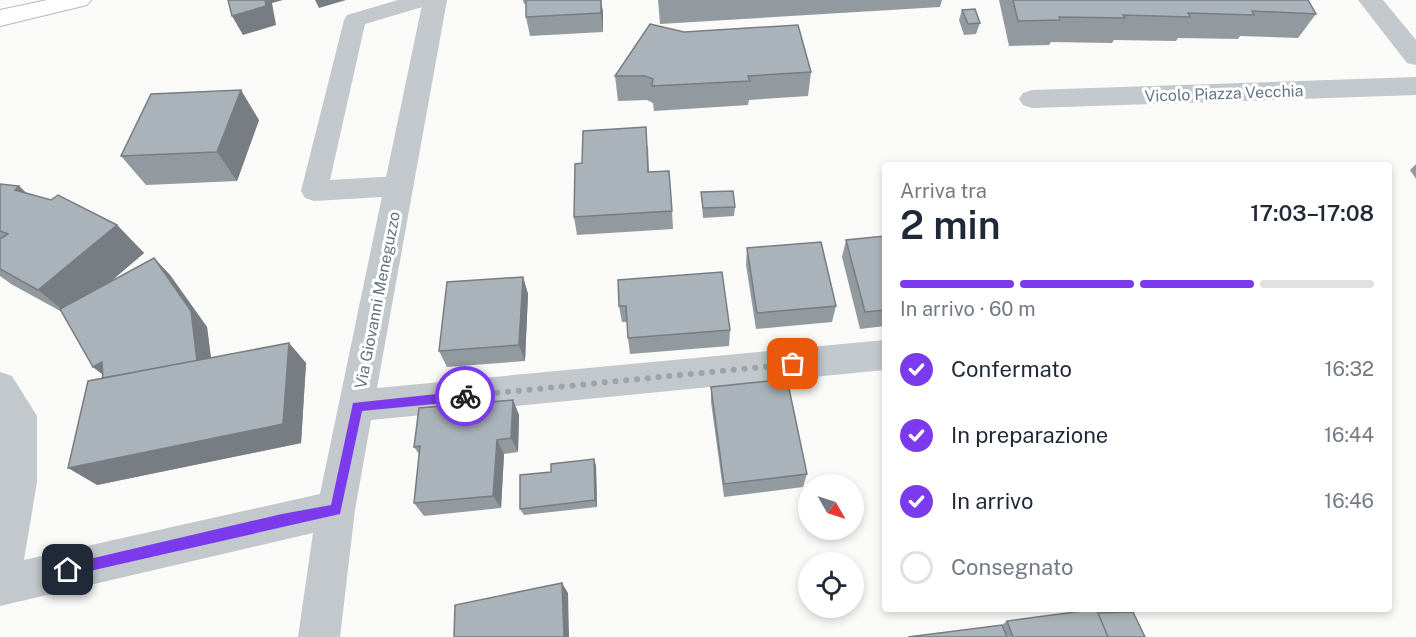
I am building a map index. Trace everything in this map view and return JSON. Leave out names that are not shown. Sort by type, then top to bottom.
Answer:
[{"type":"main road","points":[[0,18],[79,0]]},
{"type":"street","name":"Via Giovanni Meneguzzo","points":[[319,637],[336,510],[435,0]]},
{"type":"street","points":[[1370,0],[1416,57]]},
{"type":"street","name":"Vicolo Piazza Vecchia","points":[[1032,99],[1416,86]]},
{"type":"street","points":[[357,406],[882,355]]},
{"type":"street","points":[[0,387],[19,416],[18,482],[0,585],[282,520],[336,510]]},
{"type":"lane","points":[[399,186],[314,191],[355,20],[421,0]]},
{"type":"building","points":[[228,0],[265,0],[266,6],[232,16]]},
{"type":"building","points":[[526,0],[601,0],[601,13],[526,17]]},
{"type":"building","points":[[1013,0],[1308,0],[1316,14],[1252,11],[1254,15],[1188,13],[1190,17],[1123,15],[1125,18],[1059,17],[1060,20],[1018,21]]},
{"type":"building","points":[[975,9],[980,23],[968,24],[962,10]]},
{"type":"building","points":[[650,24],[684,32],[798,25],[811,72],[748,76],[750,81],[652,86],[653,79],[645,76],[615,76]]},
{"type":"building","points":[[241,90],[217,152],[121,156],[151,94]]},
{"type":"building","points":[[646,127],[648,172],[669,171],[672,211],[574,217],[575,164],[582,163],[583,131]]},
{"type":"building","points":[[0,184],[19,186],[15,190],[51,200],[58,195],[117,225],[38,290],[0,269],[0,239],[8,234],[0,231]]},
{"type":"building","points":[[733,191],[735,207],[703,208],[701,192]]},
{"type":"building","points":[[882,236],[882,310],[865,312],[846,240]]},
{"type":"building","points":[[821,242],[836,306],[757,313],[747,248]]},
{"type":"building","points":[[154,258],[191,311],[197,361],[103,378],[102,362],[93,367],[60,309]]},
{"type":"building","points":[[722,272],[730,330],[628,338],[626,306],[619,306],[618,280]]},
{"type":"building","points":[[523,277],[519,345],[439,351],[447,282]]},
{"type":"building","points":[[289,343],[283,424],[68,468],[88,381]]},
{"type":"building","points":[[787,379],[807,474],[724,484],[711,387]]},
{"type":"building","points":[[513,400],[511,438],[497,440],[493,496],[414,503],[420,446],[414,447],[419,408]]},
{"type":"building","points":[[594,459],[595,500],[520,509],[520,475],[551,472],[551,464]]},
{"type":"building","points":[[562,583],[564,637],[454,637],[455,605]]},
{"type":"building","points":[[1074,612],[1098,612],[1108,637],[1013,637],[1007,621]]},
{"type":"building","points":[[1133,612],[1145,637],[1108,637],[1098,613]]},
{"type":"building","points":[[1002,625],[1007,637],[908,637]]},
{"type":"way so far","points":[[465,396],[793,364]]},
{"type":"route","points":[[68,570],[282,520],[336,510],[357,406],[465,396]]}]
